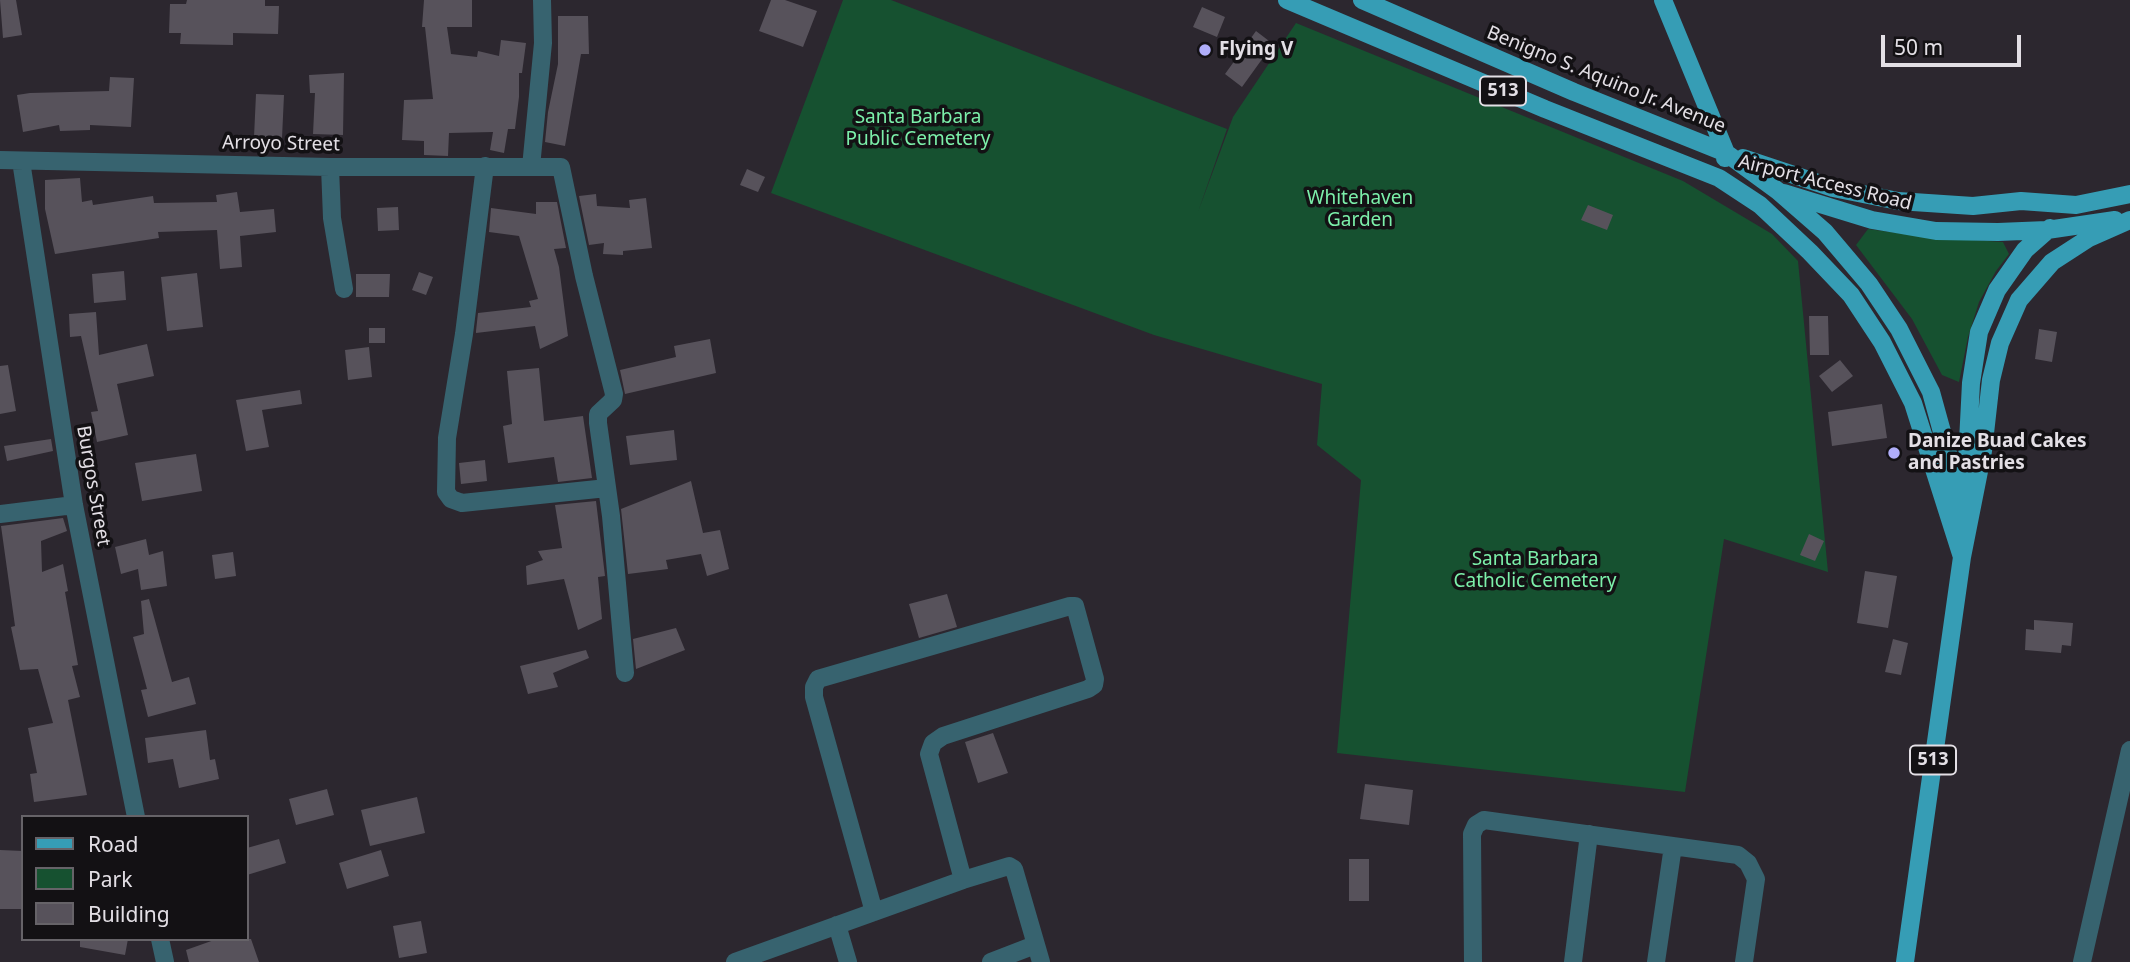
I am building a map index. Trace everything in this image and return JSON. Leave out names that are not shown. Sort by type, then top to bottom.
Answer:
[{"type":"main road","name":"513","points":[[1287,0],[1719,178],[1760,205],[1810,252],[1851,295],[1882,342],[1913,403],[1962,557],[1905,962]]},
{"type":"main road","name":"Benigno S. Aquino Jr. Avenue","points":[[1362,0],[1574,92],[1726,153],[1778,191],[1825,232],[1869,284],[1899,329],[1931,392],[1952,468],[1962,557]]},
{"type":"main road","points":[[1663,0],[1726,153],[1719,178]]},
{"type":"main road","name":"Airport Access Road","points":[[1726,153],[1833,188],[1898,201],[1973,206],[2021,201],[2076,205],[2130,194]]},
{"type":"main road","name":"Airport Access Road","points":[[1719,178],[1778,191],[1872,220],[1936,231],[2047,230],[2130,219]]},
{"type":"main road","points":[[1962,557],[1971,383],[1979,332],[1997,290],[2025,250],[2076,205]]},
{"type":"main road","points":[[1962,557],[1983,451],[1991,380],[2000,343],[2019,300],[2052,262],[2090,238],[2130,219]]},
{"type":"street","points":[[531,167],[543,43],[542,0]]},
{"type":"street","name":"Arroyo Street","points":[[0,160],[330,167],[561,167],[584,276],[614,394],[613,400],[597,418],[607,488]]},
{"type":"street","name":"Burgos Street","points":[[21,161],[74,505],[136,815]]},
{"type":"street","points":[[485,166],[464,334],[447,439],[446,492],[451,499],[462,503],[607,488],[625,673]]},
{"type":"street","points":[[330,167],[332,218],[344,289]]},
{"type":"street","points":[[0,514],[74,505]]},
{"type":"street","points":[[874,912],[814,696],[818,679],[1075,606],[1095,679],[1094,685],[943,736],[933,743],[929,754],[963,880]]},
{"type":"street","points":[[2082,962],[2130,750]]},
{"type":"street","points":[[1474,962],[1472,834],[1476,825],[1484,820],[1738,855],[1748,863],[1756,879],[1744,962]]},
{"type":"street","points":[[1573,962],[1589,834]]},
{"type":"street","points":[[1656,962],[1673,846]]},
{"type":"street","points":[[735,962],[1009,866],[1014,869],[1038,953],[991,962]]},
{"type":"street","points":[[837,925],[848,962]]},
{"type":"street","points":[[160,941],[165,962]]},
{"type":"green space","points":[[843,0],[891,0],[1227,129],[1198,212],[1233,117],[1296,23],[1683,181],[1772,234],[1798,261],[1828,572],[1724,539],[1685,792],[1337,753],[1361,480],[1317,445],[1322,384],[1154,335],[771,193]]},
{"type":"green space","points":[[1868,229],[1927,237],[2003,242],[2009,254],[1979,302],[1968,337],[1959,382],[1942,375],[1912,319],[1856,245]]},
{"type":"building","points":[[0,0],[16,0],[22,35],[3,38]]},
{"type":"building","points":[[187,0],[265,0],[265,6],[279,6],[278,34],[233,33],[233,45],[180,44],[181,33],[169,33],[170,4],[186,4]]},
{"type":"building","points":[[424,0],[472,0],[472,27],[447,27],[451,54],[477,57],[478,51],[499,56],[501,40],[526,43],[522,73],[519,73],[515,129],[508,129],[504,153],[490,150],[493,132],[449,133],[448,156],[424,155],[424,141],[402,140],[404,100],[433,99],[425,27],[422,27]]},
{"type":"building","points":[[771,0],[785,0],[817,11],[803,47],[759,31]]},
{"type":"building","points":[[1202,7],[1225,17],[1217,37],[1193,27]]},
{"type":"building","points":[[558,16],[588,16],[589,54],[581,54],[565,146],[545,142],[558,64]]},
{"type":"building","points":[[1256,31],[1273,44],[1242,87],[1225,74]]},
{"type":"building","points":[[344,73],[343,135],[313,134],[315,93],[310,93],[309,75]]},
{"type":"building","points":[[110,77],[134,78],[131,127],[90,125],[90,130],[60,131],[59,125],[23,132],[17,95],[109,91]]},
{"type":"building","points":[[256,94],[284,95],[282,138],[254,137]]},
{"type":"building","points":[[747,169],[765,177],[758,192],[740,185]]},
{"type":"building","points":[[80,178],[82,202],[92,200],[93,205],[153,196],[154,203],[217,202],[216,195],[237,192],[240,212],[274,209],[276,232],[240,236],[242,267],[220,269],[217,230],[158,232],[159,238],[55,254],[45,209],[45,180]]},
{"type":"building","points":[[596,194],[597,206],[630,208],[629,200],[646,198],[652,248],[623,251],[623,255],[603,254],[604,243],[589,245],[579,196]]},
{"type":"building","points":[[536,202],[557,202],[566,248],[554,249],[568,336],[540,349],[535,326],[476,333],[478,313],[531,307],[529,301],[538,299],[519,236],[489,232],[491,208],[536,214]]},
{"type":"building","points":[[1588,205],[1613,215],[1607,230],[1581,220]]},
{"type":"building","points":[[398,207],[399,230],[378,231],[377,208]]},
{"type":"building","points":[[124,271],[126,300],[94,303],[92,274]]},
{"type":"building","points":[[419,272],[433,277],[426,295],[412,290]]},
{"type":"building","points":[[197,273],[203,327],[167,331],[161,277]]},
{"type":"building","points":[[356,274],[390,274],[389,297],[356,297]]},
{"type":"building","points":[[96,312],[99,355],[147,344],[154,376],[117,384],[128,435],[97,442],[91,412],[98,411],[81,336],[70,337],[69,314]]},
{"type":"building","points":[[1809,316],[1828,316],[1829,355],[1810,355]]},
{"type":"building","points":[[369,328],[385,328],[385,343],[369,343]]},
{"type":"building","points":[[2039,329],[2057,332],[2052,362],[2035,359]]},
{"type":"building","points":[[710,339],[716,373],[625,394],[620,370],[676,357],[674,346]]},
{"type":"building","points":[[369,347],[372,377],[348,380],[345,350]]},
{"type":"building","points":[[1840,360],[1853,376],[1832,392],[1819,376]]},
{"type":"building","points":[[8,365],[16,411],[0,414],[0,366]]},
{"type":"building","points":[[539,368],[544,421],[583,416],[592,478],[558,482],[554,457],[508,463],[503,426],[512,424],[507,371]]},
{"type":"building","points":[[300,390],[302,404],[262,410],[269,447],[246,451],[236,400]]},
{"type":"building","points":[[1882,404],[1887,438],[1832,446],[1828,412]]},
{"type":"building","points":[[674,430],[677,460],[630,465],[626,436]]},
{"type":"building","points":[[51,439],[53,451],[7,461],[4,446]]},
{"type":"building","points":[[196,454],[202,491],[142,501],[135,463]]},
{"type":"building","points":[[485,460],[487,481],[461,484],[459,463]]},
{"type":"building","points":[[691,481],[703,533],[720,530],[729,569],[707,576],[701,554],[666,560],[668,569],[628,574],[621,509]]},
{"type":"building","points":[[596,501],[605,576],[598,577],[602,619],[578,630],[564,579],[527,585],[526,566],[543,560],[538,551],[562,548],[555,505]]},
{"type":"building","points":[[63,518],[67,531],[41,541],[42,572],[63,564],[68,591],[65,592],[78,665],[72,666],[80,697],[68,700],[87,795],[34,802],[30,774],[37,773],[28,728],[53,723],[38,669],[20,670],[11,627],[15,626],[1,526]]},
{"type":"building","points":[[1809,534],[1824,541],[1815,561],[1800,555]]},
{"type":"building","points":[[146,539],[149,555],[163,551],[167,586],[141,590],[138,569],[121,574],[115,547]]},
{"type":"building","points":[[233,552],[236,576],[215,579],[212,555]]},
{"type":"building","points":[[1865,571],[1897,576],[1888,628],[1857,623]]},
{"type":"building","points":[[947,594],[957,627],[919,638],[909,604]]},
{"type":"building","points":[[149,599],[172,682],[189,677],[196,704],[148,717],[141,690],[147,689],[133,637],[144,634],[141,601]]},
{"type":"building","points":[[2034,620],[2073,623],[2071,646],[2062,645],[2061,653],[2025,650],[2026,629],[2034,630]]},
{"type":"building","points":[[676,628],[685,650],[636,669],[633,639]]},
{"type":"building","points":[[1893,639],[1908,643],[1901,675],[1885,672]]},
{"type":"building","points":[[586,650],[589,658],[553,673],[558,687],[528,694],[520,666]]},
{"type":"building","points":[[206,730],[210,760],[215,759],[219,779],[179,788],[173,759],[148,763],[145,738]]},
{"type":"building","points":[[993,733],[1008,773],[978,783],[965,742]]},
{"type":"building","points":[[1365,784],[1413,790],[1409,825],[1360,819]]},
{"type":"building","points":[[327,789],[334,815],[296,825],[289,799]]},
{"type":"building","points":[[417,797],[425,833],[370,846],[361,810]]},
{"type":"building","points":[[279,839],[286,863],[248,875],[248,848]]},
{"type":"building","points":[[0,850],[21,851],[21,909],[0,909]]},
{"type":"building","points":[[381,850],[389,876],[347,889],[339,863]]},
{"type":"building","points":[[1349,859],[1369,859],[1369,901],[1349,901]]},
{"type":"building","points":[[421,921],[427,953],[399,958],[393,926]]},
{"type":"building","points":[[251,939],[259,962],[189,962],[186,950],[211,941]]},
{"type":"building","points":[[80,941],[128,941],[125,955],[80,947]]},
{"type":"place","name":"Flying V","points":[[1205,50]]},
{"type":"place","name":"Danize Buad Cakes and Pastries","points":[[1894,453]]},
{"type":"park label","name":"Santa Barbara Public Cemetery","points":[[918,129]]},
{"type":"park label","name":"Whitehaven Garden","points":[[1360,210]]},
{"type":"park label","name":"Santa Barbara Catholic Cemetery","points":[[1535,571]]}]
